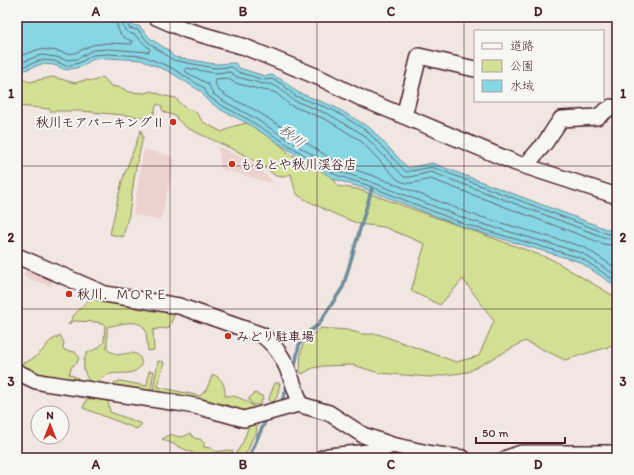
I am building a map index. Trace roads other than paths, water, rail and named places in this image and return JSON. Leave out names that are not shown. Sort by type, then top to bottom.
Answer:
[{"type":"street","points":[[156,17],[186,30],[245,47],[404,116],[525,166],[617,196]]},
{"type":"street","points":[[404,116],[419,56],[474,69]]},
{"type":"street","points":[[525,166],[545,144],[561,119],[597,117],[611,107],[617,109]]},
{"type":"street","points":[[17,256],[105,294],[179,306],[262,335],[271,342],[283,357],[298,397],[298,404]]},
{"type":"street","points":[[17,372],[36,381],[45,383],[178,403],[200,407],[244,419],[298,404],[328,413],[363,435],[392,445],[432,454],[463,458]]},
{"type":"street","points":[[322,458],[328,456],[379,451],[392,445]]},
{"type":"street","points":[[507,458],[521,452],[617,453]]},
{"type":"water","name":"秋川","points":[[17,17],[131,17],[132,25],[139,26],[151,39],[168,50],[174,57],[215,64],[235,63],[239,68],[265,76],[272,75],[284,81],[297,92],[335,107],[370,128],[408,168],[432,163],[609,230],[617,229],[617,287],[580,262],[466,228],[366,189],[334,179],[247,123],[221,110],[206,99],[202,92],[168,71],[141,60],[108,58],[94,59],[80,67],[66,70],[54,65],[42,64],[17,73]]},
{"type":"waterway","points":[[294,371],[299,345],[307,333],[318,325],[343,287],[372,188]]},
{"type":"waterway","points":[[279,403],[282,400],[289,384]]},
{"type":"waterway","points":[[249,458],[268,417]]},
{"type":"place","name":"秋川モアパーキングⅡ","points":[[173,122]]},
{"type":"place","name":"もるとや秋川渓谷店","points":[[232,164]]},
{"type":"place","name":"秋川．ＭＯＲＥ","points":[[69,294]]},
{"type":"place","name":"みどり駐車場","points":[[228,336]]}]
